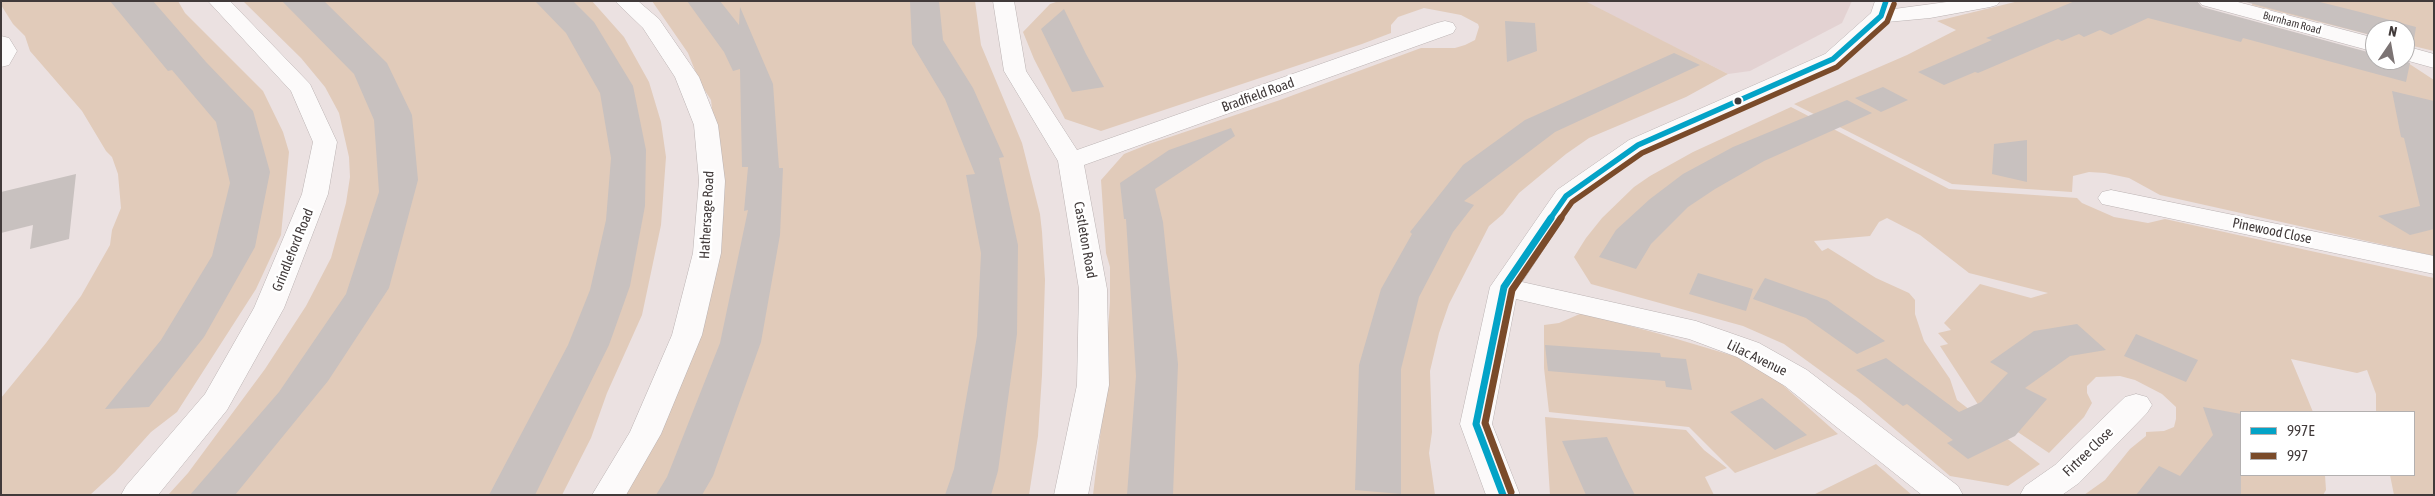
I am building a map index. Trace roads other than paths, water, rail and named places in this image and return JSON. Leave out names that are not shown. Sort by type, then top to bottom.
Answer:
[{"type":"street","name":"Grindleford Road","points":[[138,495],[216,402],[270,308],[315,194],[325,142],[302,89],[218,1]]},
{"type":"street","name":"Hathersage Road","points":[[609,495],[645,434],[687,335],[707,254],[712,182],[706,125],[687,77],[651,24],[625,1]]},
{"type":"street","points":[[1503,495],[1476,424],[1504,287],[1566,196],[1638,145],[1833,59],[1884,9],[1930,12],[1990,1]]},
{"type":"street","name":"Burnham Road","points":[[2209,1],[2365,42]]},
{"type":"street","name":"Castleton Road","points":[[1009,3],[1015,71],[1072,161],[1094,299],[1093,386],[1071,495]]},
{"type":"street","name":"Bradfield Road","points":[[1072,161],[1444,28]]},
{"type":"street","points":[[1,43],[6,51],[1,60]]},
{"type":"street","points":[[2415,56],[2434,61]]},
{"type":"street","name":"Pinewood Close","points":[[2111,198],[2434,265]]},
{"type":"street","name":"Lilac Avenue","points":[[1504,287],[1696,331],[1748,350],[1796,378],[1946,495]]},
{"type":"street","name":"Firtree Close","points":[[2037,495],[2067,474],[2136,404]]}]
